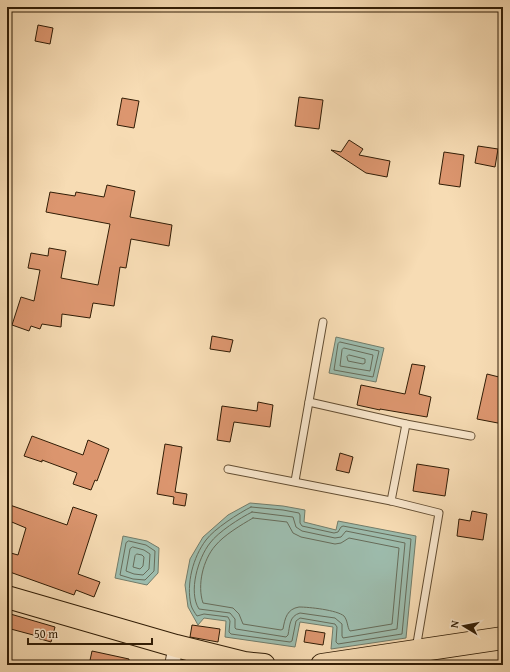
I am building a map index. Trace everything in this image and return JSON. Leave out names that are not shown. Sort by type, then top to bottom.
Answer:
[{"type":"main road","points":[[7,597],[174,655],[264,665]]},
{"type":"main road","points":[[322,665],[503,638]]},
{"type":"lane","points":[[295,481],[323,322]]},
{"type":"lane","points":[[309,402],[406,424],[471,436]]},
{"type":"lane","points":[[392,501],[406,424]]},
{"type":"lane","points":[[228,469],[392,501],[438,513],[416,651]]},
{"type":"water","points":[[336,337],[384,348],[376,382],[329,373]]},
{"type":"water","points":[[250,503],[305,510],[304,522],[336,530],[338,521],[416,536],[406,638],[331,649],[333,627],[300,622],[295,647],[225,637],[226,621],[204,618],[198,625],[188,607],[185,585],[190,559],[203,537],[228,515]]},
{"type":"water","points":[[123,536],[147,541],[159,548],[158,573],[147,585],[115,578]]},
{"type":"building","points":[[38,25],[53,28],[50,44],[35,41]]},
{"type":"building","points":[[299,97],[323,100],[319,129],[295,126]]},
{"type":"building","points":[[122,98],[139,101],[134,128],[117,125]]},
{"type":"building","points":[[349,140],[363,149],[359,155],[390,161],[387,177],[366,173],[331,150],[341,152]]},
{"type":"building","points":[[478,146],[498,149],[495,167],[475,163]]},
{"type":"building","points":[[444,152],[464,155],[460,187],[439,184]]},
{"type":"building","points":[[107,185],[135,191],[130,217],[172,225],[169,246],[131,239],[126,268],[120,267],[114,306],[93,303],[90,318],[62,314],[61,327],[42,324],[40,329],[31,326],[29,331],[12,325],[21,297],[34,301],[40,270],[28,268],[31,253],[48,256],[49,248],[66,251],[61,278],[98,285],[110,224],[46,212],[50,192],[75,196],[76,192],[104,197]]},
{"type":"building","points":[[212,336],[233,340],[230,352],[210,349]]},
{"type":"building","points":[[412,364],[425,366],[419,394],[431,397],[427,417],[357,405],[361,385],[405,394]]},
{"type":"building","points":[[487,374],[503,378],[503,424],[477,419]]},
{"type":"building","points":[[258,402],[273,405],[270,427],[234,422],[230,442],[217,440],[222,406],[257,411]]},
{"type":"building","points":[[32,436],[83,455],[88,440],[109,449],[97,481],[95,480],[91,490],[73,484],[77,473],[42,460],[42,462],[24,456]]},
{"type":"building","points":[[165,444],[182,447],[175,492],[187,494],[185,506],[173,504],[174,497],[157,494]]},
{"type":"building","points":[[340,453],[353,457],[349,473],[336,470]]},
{"type":"building","points":[[417,464],[449,469],[445,496],[413,491]]},
{"type":"building","points":[[7,504],[67,525],[73,507],[97,515],[78,574],[100,582],[94,597],[76,590],[74,595],[7,571],[7,552],[18,555],[26,528],[7,520]]},
{"type":"building","points":[[472,511],[487,514],[483,540],[457,536],[459,519],[470,521]]},
{"type":"building","points":[[7,613],[55,627],[51,642],[37,638],[37,636],[7,628]]},
{"type":"building","points":[[192,625],[220,629],[218,642],[190,637]]},
{"type":"building","points":[[306,630],[325,633],[323,645],[304,642]]},
{"type":"building","points":[[92,651],[129,659],[129,665],[89,665]]}]
